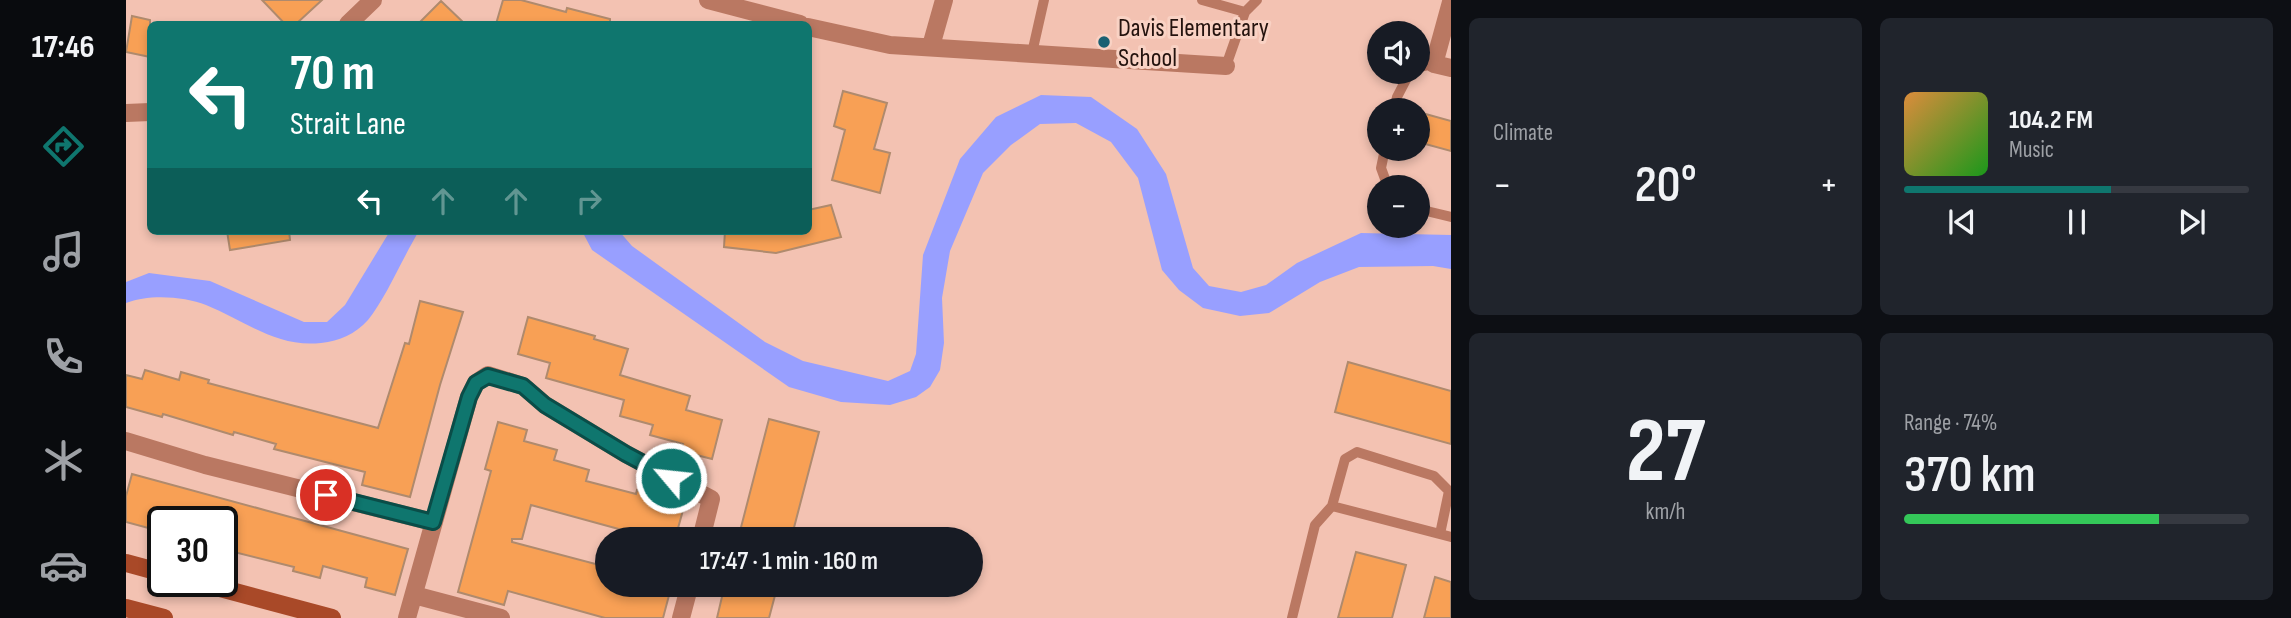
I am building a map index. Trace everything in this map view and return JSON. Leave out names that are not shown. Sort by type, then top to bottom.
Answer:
[{"type":"main road","points":[[126,563],[147,569]]},
{"type":"main road","points":[[238,593],[332,618]]},
{"type":"main road","points":[[126,608],[164,618]]},
{"type":"street","points":[[351,21],[373,0]]},
{"type":"street","points":[[708,0],[788,21]]},
{"type":"street","points":[[931,46],[944,0]]},
{"type":"street","points":[[1434,66],[1451,2]]},
{"type":"street","points":[[812,28],[871,42],[1226,66]]},
{"type":"street","points":[[126,113],[147,112]]},
{"type":"street","points":[[407,618],[469,397],[476,383],[488,376],[523,386],[545,405],[626,454],[711,499],[704,527]]},
{"type":"street","points":[[126,441],[433,522]]},
{"type":"street","points":[[414,594],[501,618]]},
{"type":"street","points":[[681,618],[687,597]]},
{"type":"lane","points":[[1032,53],[1044,0]]},
{"type":"lane","points":[[1202,0],[1245,12]]},
{"type":"lane","points":[[1226,66],[1245,12],[1257,0]]},
{"type":"lane","points":[[1430,211],[1451,217]]},
{"type":"lane","points":[[1292,618],[1315,525],[1332,506],[1345,459],[1357,452],[1434,476],[1448,491],[1446,536],[1332,506]]},
{"type":"water","points":[[1041,95],[1091,97],[1137,129],[1166,174],[1193,268],[1209,286],[1241,292],[1266,285],[1297,263],[1361,233],[1367,233],[1367,238],[1430,238],[1430,235],[1451,235],[1451,269],[1433,266],[1359,267],[1320,282],[1269,313],[1240,316],[1203,308],[1179,290],[1162,270],[1138,178],[1111,142],[1076,123],[1040,124],[1011,145],[983,173],[950,251],[942,298],[944,343],[940,370],[930,387],[916,397],[890,405],[841,402],[789,387],[592,250],[584,235],[622,235],[632,246],[765,342],[803,361],[888,381],[910,371],[916,354],[923,255],[960,159],[996,117]]},
{"type":"water","points":[[388,235],[417,235],[368,320],[352,333],[335,341],[305,343],[275,337],[221,311],[187,300],[155,297],[126,303],[126,282],[149,273],[210,281],[304,322],[327,322],[345,305]]},
{"type":"building","points":[[262,0],[322,0],[299,21],[282,21]]},
{"type":"building","points":[[503,0],[521,0],[566,12],[567,8],[610,19],[610,21],[497,21]]},
{"type":"building","points":[[441,1],[462,21],[421,21]]},
{"type":"building","points":[[132,16],[150,20],[147,21],[147,56],[126,52]]},
{"type":"building","points":[[843,91],[887,103],[874,149],[890,153],[880,193],[832,180],[845,130],[834,126]]},
{"type":"building","points":[[1430,115],[1451,121],[1451,151],[1430,145]]},
{"type":"building","points":[[831,205],[841,237],[776,253],[724,247],[725,235],[812,235],[812,209]]},
{"type":"building","points":[[228,235],[289,235],[290,240],[230,250]]},
{"type":"building","points":[[420,301],[463,312],[410,497],[362,485],[365,472],[274,449],[276,444],[234,432],[233,435],[163,414],[162,417],[126,407],[126,375],[142,379],[145,370],[179,380],[181,372],[209,380],[208,383],[378,428],[405,343],[409,344]]},
{"type":"building","points":[[528,317],[595,336],[594,339],[628,349],[620,375],[690,396],[686,410],[722,420],[712,459],[681,451],[683,444],[650,435],[653,425],[620,416],[624,400],[546,378],[550,363],[518,354]]},
{"type":"building","points":[[1348,362],[1451,391],[1451,444],[1335,412]]},
{"type":"building","points":[[769,419],[819,432],[794,527],[741,527]]},
{"type":"building","points":[[498,422],[527,430],[524,441],[557,450],[554,460],[589,470],[586,481],[636,494],[637,490],[685,503],[678,527],[611,527],[531,505],[522,539],[512,539],[512,542],[595,564],[595,597],[669,597],[663,618],[605,618],[508,591],[504,605],[458,592],[491,471],[485,469]]},
{"type":"building","points":[[132,474],[408,549],[395,595],[365,587],[367,578],[323,566],[320,578],[293,571],[294,567],[238,553],[238,506],[147,506],[147,528],[126,522],[126,496]]},
{"type":"building","points":[[1356,552],[1406,565],[1392,618],[1338,618]]},
{"type":"building","points":[[1435,577],[1451,582],[1451,618],[1424,618]]},
{"type":"building","points":[[722,597],[775,597],[769,618],[717,618]]},
{"type":"place","name":"Davis Elementary School","points":[[1104,42]]},
{"type":"route","points":[[326,495],[433,522],[469,397],[476,383],[488,376],[523,386],[545,405],[671,478]]}]
